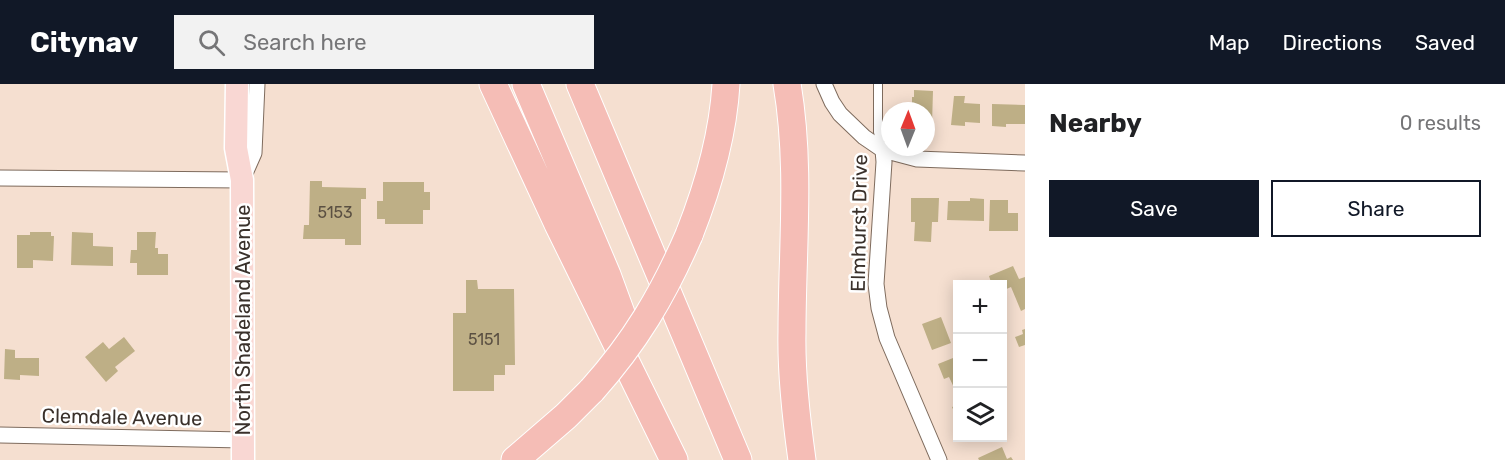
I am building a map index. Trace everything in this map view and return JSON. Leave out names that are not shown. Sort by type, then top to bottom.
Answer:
[{"type":"highway","points":[[493,84],[558,224],[671,452]]},
{"type":"highway","points":[[526,84],[607,275],[671,452]]},
{"type":"highway","points":[[580,84],[738,460]]},
{"type":"highway","points":[[515,460],[592,390],[645,322],[663,290],[700,207],[712,165],[725,102],[726,84]]},
{"type":"highway","points":[[787,84],[796,195],[792,357],[795,410],[802,460]]},
{"type":"main road","name":"North Shadeland Avenue","points":[[237,84],[236,148],[242,180],[243,450]]},
{"type":"street","name":"North Shadeland Avenue","points":[[242,180],[254,153],[257,84]]},
{"type":"street","points":[[824,84],[840,114],[864,137],[881,149]]},
{"type":"street","name":"Elmhurst Drive","points":[[884,156],[876,284],[879,308],[888,338],[939,460]]},
{"type":"street","points":[[906,156],[917,159],[1025,163]]},
{"type":"street","points":[[0,178],[242,180]]},
{"type":"street","name":"Clemdale Avenue","points":[[0,435],[243,450]]},
{"type":"lane","name":"Elmhurst Drive","points":[[878,84],[878,132],[881,143]]},
{"type":"building","points":[[914,90],[933,91],[933,102],[912,102],[912,97],[914,97]]},
{"type":"building","points":[[954,96],[965,96],[964,103],[980,104],[980,123],[965,122],[965,126],[951,125]]},
{"type":"building","points":[[992,104],[1025,105],[1025,124],[1006,124],[1006,127],[992,126]]},
{"type":"building","points":[[310,181],[322,181],[322,187],[366,188],[366,199],[361,199],[361,245],[345,245],[345,239],[303,239],[304,225],[309,225]]},
{"type":"building","points":[[383,182],[424,182],[424,192],[430,192],[430,210],[423,210],[423,224],[385,224],[385,219],[377,219],[377,201],[383,201]]},
{"type":"building","points":[[911,198],[939,198],[938,222],[932,222],[931,242],[914,241],[915,222],[911,222]]},
{"type":"building","points":[[970,198],[984,199],[984,221],[947,220],[948,201],[970,201]]},
{"type":"building","points":[[990,200],[1008,200],[1008,213],[1018,213],[1018,231],[989,231]]},
{"type":"building","points":[[30,232],[51,232],[51,236],[54,236],[53,261],[33,260],[33,268],[17,268],[17,235],[30,235]]},
{"type":"building","points":[[72,232],[93,233],[93,246],[113,247],[113,266],[71,265]]},
{"type":"building","points":[[137,232],[156,232],[155,248],[158,248],[158,254],[168,254],[168,275],[137,275],[137,263],[130,263],[131,250],[137,250]]},
{"type":"building","points":[[1013,266],[1019,279],[1025,277],[1025,309],[1021,311],[1011,287],[1007,289],[1007,280],[990,280],[989,276]]},
{"type":"building","points":[[466,280],[477,280],[478,289],[514,289],[515,365],[505,365],[505,375],[494,375],[494,391],[453,391],[453,313],[466,313]]},
{"type":"building","points":[[941,317],[951,343],[932,350],[922,324]]},
{"type":"building","points":[[1025,329],[1025,345],[1019,347],[1015,337],[1023,334],[1022,330]]},
{"type":"building","points":[[124,337],[135,351],[115,367],[118,371],[106,382],[85,357],[103,342],[109,349]]},
{"type":"building","points":[[5,349],[15,350],[15,358],[39,358],[39,376],[20,375],[20,380],[4,379]]},
{"type":"building","points":[[953,358],[953,385],[949,377],[944,379],[938,364]]},
{"type":"building","points":[[1002,447],[1007,459],[1011,457],[1013,460],[979,460],[978,458]]}]
